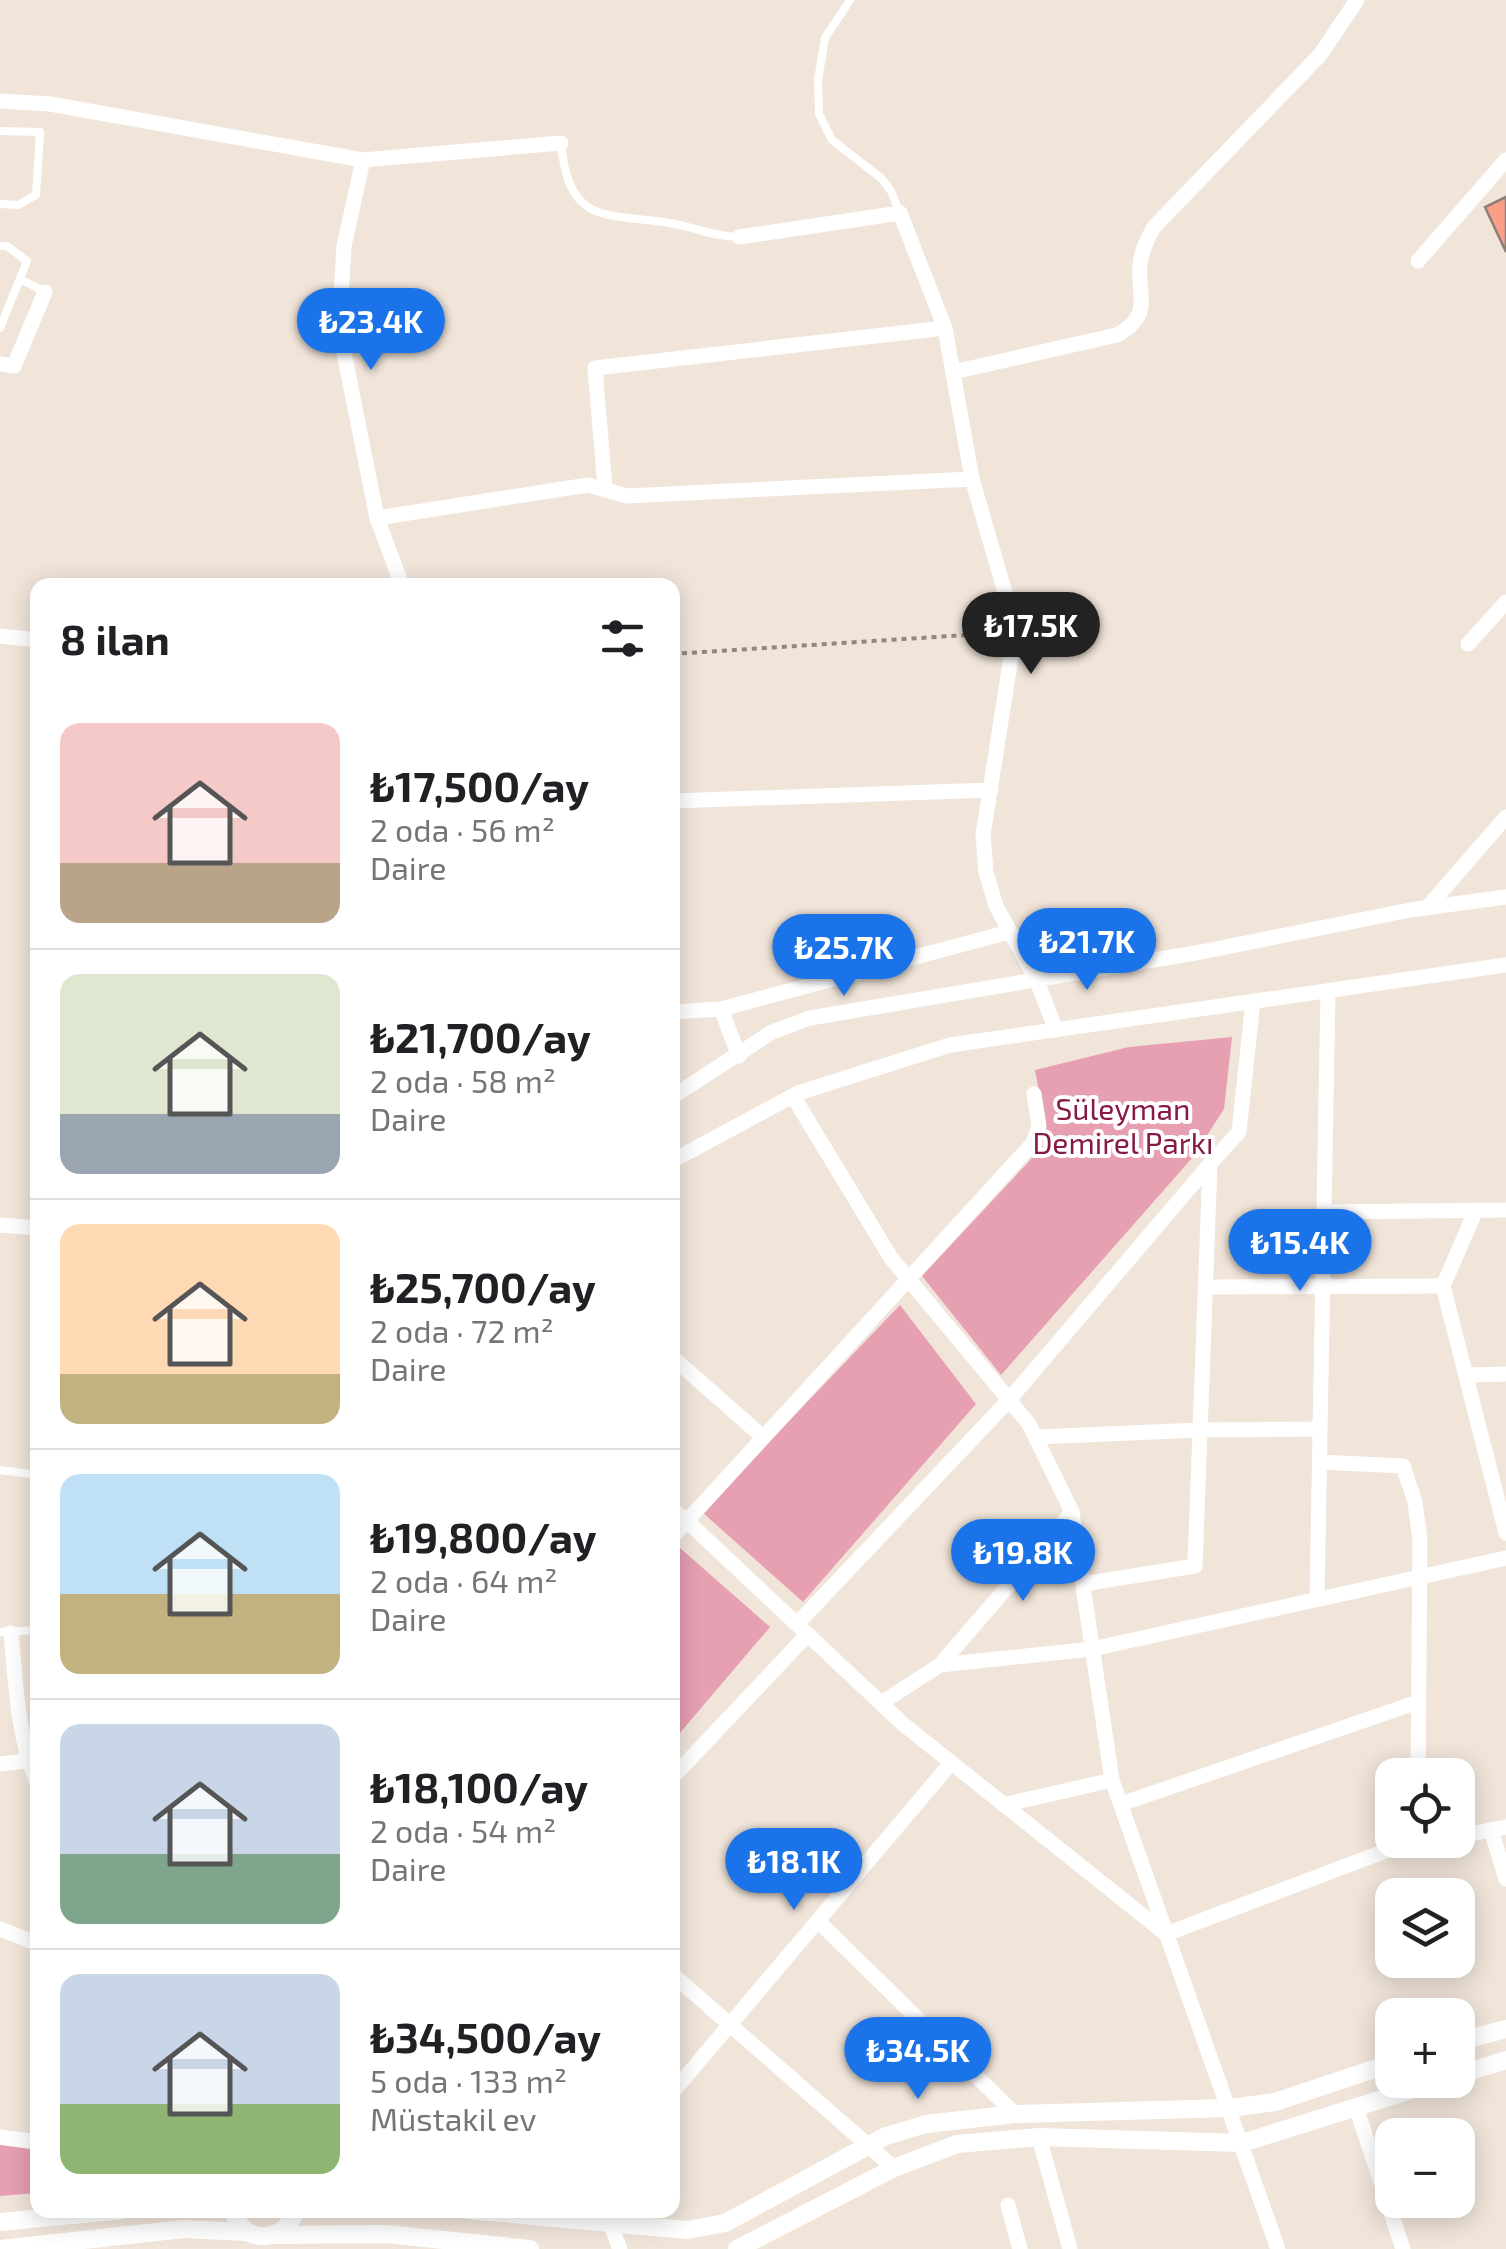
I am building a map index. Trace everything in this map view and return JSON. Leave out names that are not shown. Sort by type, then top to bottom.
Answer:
[{"type":"street","points":[[953,372],[1126,330],[1142,306],[1140,266],[1154,227],[1320,55],[1357,0]]},
{"type":"street","points":[[0,100],[50,104],[362,160],[561,143]]},
{"type":"street","points":[[362,160],[344,246],[340,314],[343,348],[377,518],[399,578]]},
{"type":"street","points":[[1418,260],[1506,160]]},
{"type":"street","points":[[739,236],[900,213],[945,328],[972,479],[1007,594],[1012,632],[984,854],[990,890],[1036,978],[1056,1030]]},
{"type":"street","points":[[0,364],[14,366],[45,292]]},
{"type":"street","points":[[605,488],[595,368],[945,328]]},
{"type":"street","points":[[377,518],[588,485],[627,496],[972,479]]},
{"type":"street","points":[[1468,644],[1506,602]]},
{"type":"street","points":[[0,636],[30,639]]},
{"type":"street","points":[[680,801],[991,790]]},
{"type":"street","points":[[1427,908],[1506,817]]},
{"type":"street","points":[[680,1092],[772,1032],[810,1018],[1506,897]]},
{"type":"street","points":[[680,1012],[721,1009],[1009,932]]},
{"type":"street","points":[[680,1157],[794,1096],[950,1044],[1506,965]]},
{"type":"street","points":[[1318,1599],[1328,990]]},
{"type":"street","points":[[680,1769],[1009,1400],[1239,1132],[1253,1002]]},
{"type":"street","points":[[721,1009],[739,1056]]},
{"type":"street","points":[[680,1528],[1033,1143],[1039,1126],[1034,1094]]},
{"type":"street","points":[[794,1096],[891,1258],[1036,1437],[1072,1512],[1112,1780],[1278,2249]]},
{"type":"street","points":[[1082,1584],[1195,1566],[1210,1164]]},
{"type":"street","points":[[1476,1210],[1443,1286],[1506,1533]]},
{"type":"street","points":[[1324,1212],[1506,1210]]},
{"type":"street","points":[[0,1226],[30,1228]]},
{"type":"street","points":[[1206,1287],[1443,1286]]},
{"type":"street","points":[[680,1364],[763,1437]]},
{"type":"street","points":[[1466,1375],[1506,1374]]},
{"type":"street","points":[[1036,1437],[1320,1430]]},
{"type":"street","points":[[1320,1462],[1403,1466],[1418,1521],[1418,1758]]},
{"type":"street","points":[[882,1703],[940,1665],[1072,1512]]},
{"type":"street","points":[[680,1515],[951,1763],[1166,1934]]},
{"type":"street","points":[[940,1665],[1092,1649],[1506,1558]]},
{"type":"street","points":[[6,1633],[30,1749]]},
{"type":"street","points":[[1122,1804],[1418,1702]]},
{"type":"street","points":[[0,1764],[30,1761]]},
{"type":"street","points":[[680,2084],[951,1763]]},
{"type":"street","points":[[1004,1805],[1112,1780]]},
{"type":"street","points":[[1499,1828],[1506,1879]]},
{"type":"street","points":[[1166,1934],[1375,1855]]},
{"type":"street","points":[[818,1920],[1015,2114]]},
{"type":"street","points":[[0,1929],[30,1941]]},
{"type":"street","points":[[680,1981],[894,2168]]},
{"type":"street","points":[[1475,2037],[1506,2028]]},
{"type":"street","points":[[1475,2070],[1506,2060]]},
{"type":"street","points":[[613,2218],[687,2230],[724,2224],[886,2136],[926,2124],[1015,2114],[1230,2108],[1275,2102],[1375,2069]]},
{"type":"street","points":[[738,2249],[894,2168],[957,2144],[1039,2138],[1242,2143],[1385,2098]]},
{"type":"street","points":[[1356,2107],[1403,2249]]},
{"type":"street","points":[[0,2138],[30,2141]]},
{"type":"street","points":[[1039,2138],[1070,2249]]},
{"type":"street","points":[[1008,2204],[1020,2249]]},
{"type":"street","points":[[0,2222],[38,2218]]},
{"type":"street","points":[[236,2218],[251,2239]]},
{"type":"street","points":[[277,2235],[293,2218]]},
{"type":"street","points":[[607,2218],[620,2249]]},
{"type":"street","points":[[1,2249],[184,2229],[251,2239],[277,2235],[335,2242],[386,2234],[449,2244],[530,2249]]},
{"type":"lane","points":[[850,0],[825,38],[818,80],[819,114],[832,140],[881,178],[900,213]]},
{"type":"lane","points":[[0,130],[40,132],[36,194],[18,205],[0,204]]},
{"type":"lane","points":[[561,143],[564,168],[574,191],[582,202],[604,217],[658,221],[722,237],[739,236]]},
{"type":"lane","points":[[0,246],[6,246],[27,262],[0,328]]},
{"type":"lane","points":[[20,280],[45,292]]},
{"type":"lane","points":[[0,1470],[30,1474]]},
{"type":"path","points":[[680,653],[1012,632]]},
{"type":"green space","name":"Süleyman Demirel Parkı","points":[[1232,1037],[1224,1109],[1193,1157],[1001,1375],[922,1276],[1048,1141],[1035,1070],[1129,1047]]},
{"type":"green space","points":[[900,1305],[976,1404],[803,1602],[702,1512]]},
{"type":"green space","points":[[680,1548],[770,1627],[680,1733]]},
{"type":"green space","points":[[0,2145],[30,2149],[30,2194],[0,2196]]},
{"type":"building","points":[[1506,197],[1506,252],[1485,207]]}]
